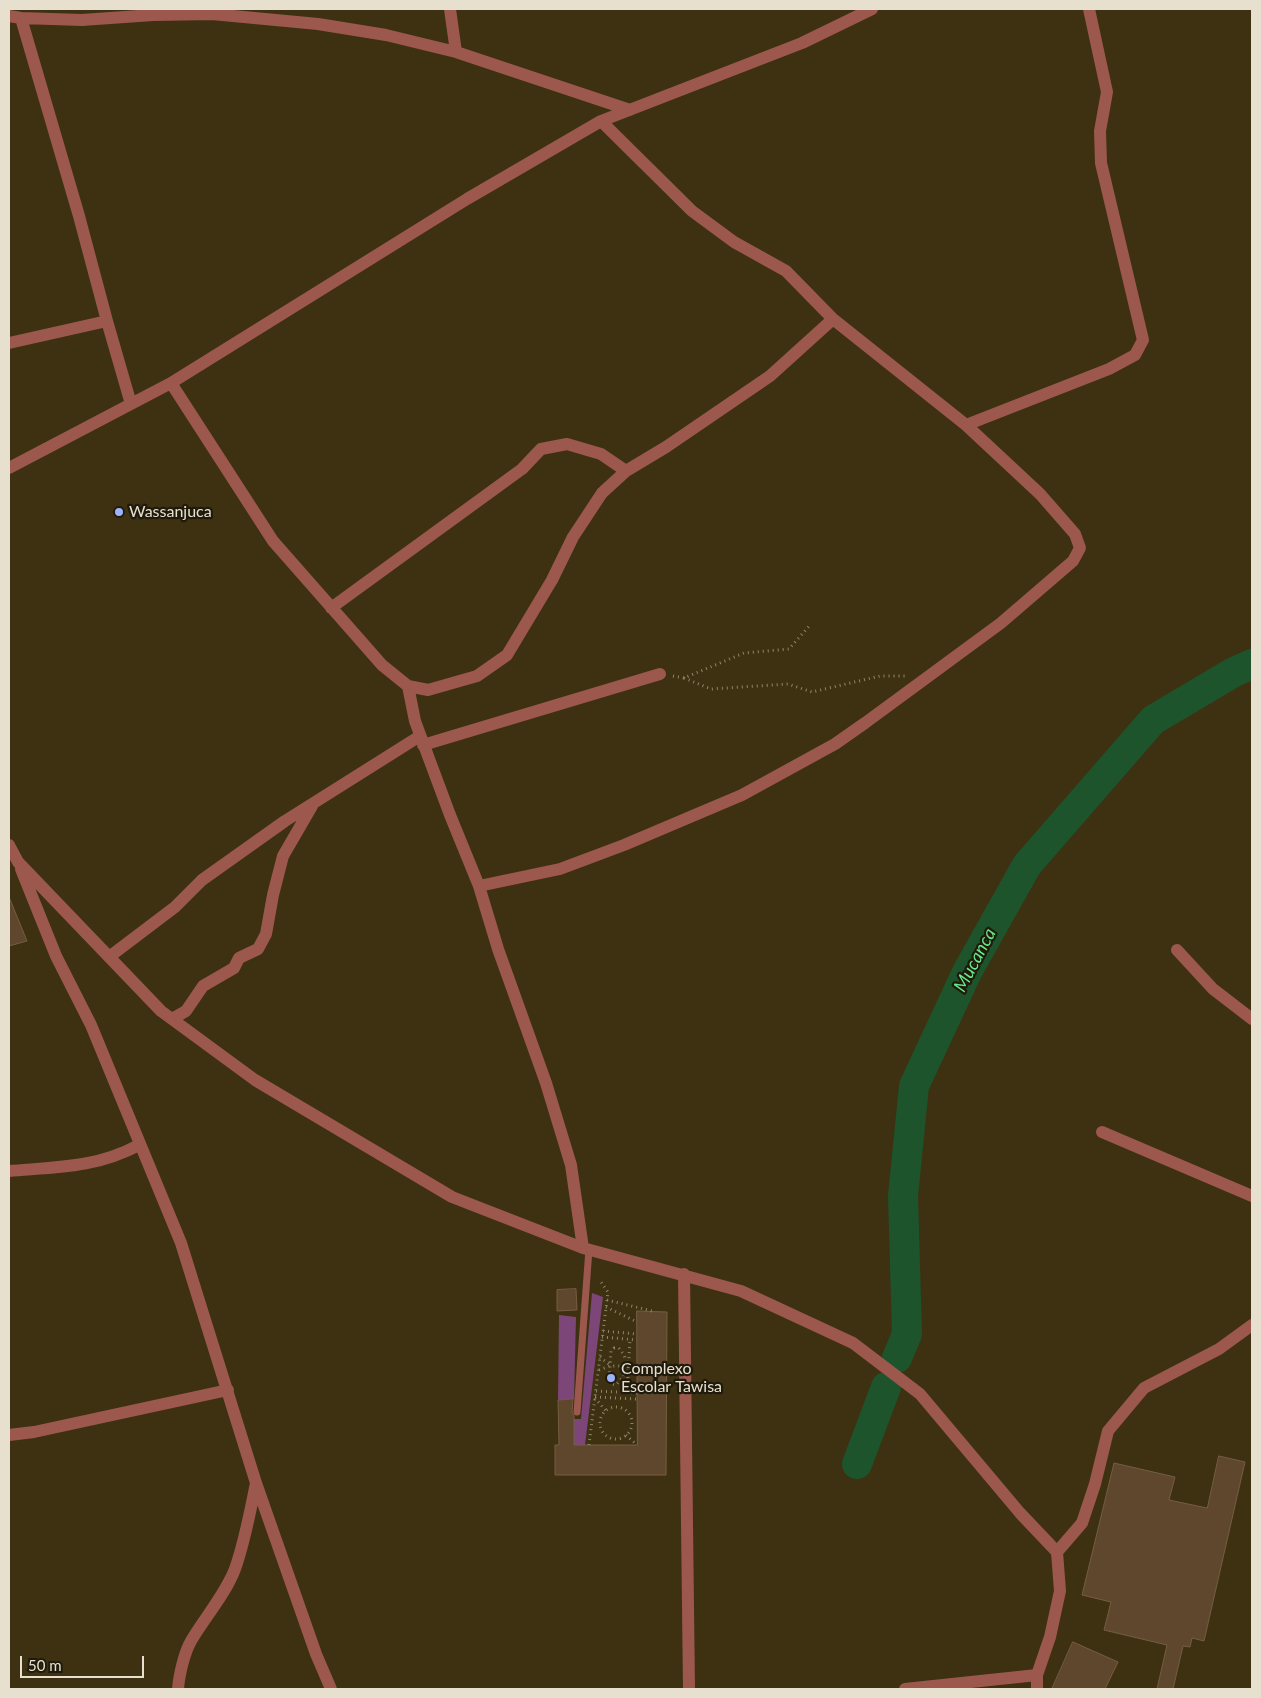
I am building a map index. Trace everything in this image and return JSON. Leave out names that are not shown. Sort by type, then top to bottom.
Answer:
[{"type":"street","points":[[450,9],[456,52]]},
{"type":"street","points":[[9,468],[171,383],[467,199],[601,121],[802,43],[872,9]]},
{"type":"street","points":[[966,425],[1109,368],[1135,355],[1143,340],[1101,163],[1100,131],[1107,92],[1089,9]]},
{"type":"street","points":[[131,404],[79,216],[15,17],[82,20],[212,11],[318,24],[386,35],[456,52],[630,110]]},
{"type":"street","points":[[479,886],[560,869],[624,845],[742,796],[835,744],[1001,624],[1073,561],[1080,548],[1075,534],[1040,494],[966,425],[832,319],[786,271],[734,242],[692,211],[601,121]]},
{"type":"street","points":[[171,383],[274,541],[382,665],[408,686],[428,690],[477,676],[507,655],[547,588],[572,537],[602,492],[626,470],[666,447],[770,376],[832,319]]},
{"type":"street","points":[[9,343],[107,321]]},
{"type":"street","points":[[331,608],[522,469],[541,449],[567,444],[601,454],[626,470]]},
{"type":"street","points":[[110,957],[175,907],[202,880],[285,821],[422,741],[660,674]]},
{"type":"street","points":[[408,686],[414,721],[479,886],[498,949],[546,1083],[571,1165],[586,1249]]},
{"type":"street","points":[[172,1019],[186,1010],[203,986],[234,968],[239,958],[258,949],[266,934],[283,856],[314,804]]},
{"type":"street","points":[[9,845],[18,862],[56,956],[91,1026],[181,1243],[256,1483],[316,1654],[331,1689]]},
{"type":"street","points":[[18,862],[161,1011],[255,1080],[452,1197],[586,1249],[684,1274],[741,1291],[853,1343],[920,1394],[1020,1514],[1057,1552],[1060,1590],[1050,1637],[1037,1675],[1037,1689]]},
{"type":"street","points":[[1177,950],[1213,989],[1252,1019]]},
{"type":"street","points":[[1102,1132],[1252,1196]]},
{"type":"street","points":[[9,1171],[87,1165],[121,1155],[139,1145]]},
{"type":"street","points":[[684,1274],[689,1689]]},
{"type":"street","points":[[1057,1552],[1082,1523],[1095,1484],[1108,1431],[1144,1388],[1219,1349],[1252,1324]]},
{"type":"street","points":[[9,1435],[44,1430],[228,1390]]},
{"type":"street","points":[[178,1689],[190,1643],[211,1612],[234,1570],[246,1530],[256,1483]]},
{"type":"street","points":[[905,1689],[1037,1675]]},
{"type":"lane","points":[[577,1412],[587,1265],[586,1249]]},
{"type":"path","points":[[684,678],[744,653],[789,649],[810,624]]},
{"type":"path","points":[[660,674],[684,678],[711,689],[788,684],[812,692],[880,676],[929,676]]},
{"type":"path","points":[[587,1265],[608,1292],[589,1445]]},
{"type":"path","points":[[607,1300],[652,1311]]},
{"type":"path","points":[[606,1307],[637,1322]]},
{"type":"path","points":[[603,1331],[637,1334]]},
{"type":"path","points":[[602,1337],[637,1340]]},
{"type":"path","points":[[627,1392],[630,1339]]},
{"type":"path","points":[[614,1348],[619,1348],[628,1366],[622,1378],[616,1384],[612,1384],[609,1381],[611,1351],[614,1348]]},
{"type":"path","points":[[600,1357],[610,1366]]},
{"type":"path","points":[[598,1370],[610,1366],[628,1366]]},
{"type":"path","points":[[596,1391],[637,1393]]},
{"type":"path","points":[[595,1397],[637,1399]]},
{"type":"path","points":[[595,1397],[606,1411]]},
{"type":"path","points":[[617,1408],[630,1416],[631,1426],[626,1435],[617,1439],[604,1433],[600,1424],[606,1411],[617,1408]]},
{"type":"path","points":[[626,1435],[637,1445]]},
{"type":"shaded area","points":[[592,1293],[603,1297],[585,1445],[574,1445],[574,1419],[581,1419]]},
{"type":"shaded area","points":[[559,1315],[576,1317],[574,1399],[558,1400]]},
{"type":"building","points":[[9,897],[27,941],[9,946]]},
{"type":"building","points":[[576,1289],[577,1310],[557,1311],[557,1290]]},
{"type":"building","points":[[637,1311],[667,1312],[666,1475],[555,1475],[555,1445],[559,1445],[558,1400],[573,1399],[574,1445],[637,1445]]},
{"type":"building","points":[[1219,1456],[1245,1462],[1204,1641],[1192,1638],[1190,1647],[1183,1646],[1173,1689],[1157,1689],[1167,1645],[1104,1630],[1111,1602],[1082,1595],[1114,1463],[1175,1477],[1169,1500],[1207,1508]]},
{"type":"building","points":[[1073,1642],[1118,1662],[1105,1689],[1052,1689]]},
{"type":"waterway","name":"Mucanca","points":[[897,1358],[907,1334],[903,1196],[914,1086],[967,972],[1027,865],[1153,720],[1234,672],[1252,664]]},
{"type":"waterway","name":"Mucanca","points":[[857,1464],[886,1387]]},
{"type":"place","name":"Wassanjuca","points":[[119,512]]},
{"type":"place","name":"Complexo Escolar Tawisa","points":[[611,1378]]}]
